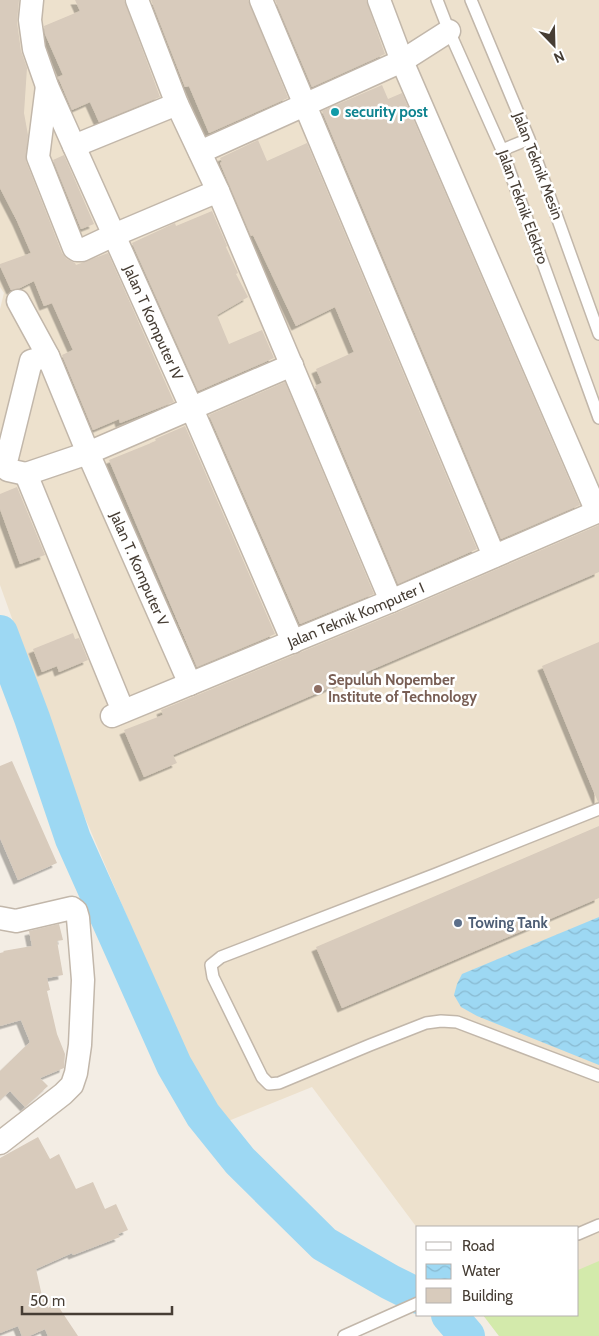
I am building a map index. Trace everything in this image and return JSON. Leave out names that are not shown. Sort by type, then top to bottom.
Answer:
[{"type":"street","name":"Jalan T Komputer IV","points":[[32,0],[30,20],[34,49],[47,86],[192,409],[293,642]]},
{"type":"street","points":[[137,0],[177,104],[218,191],[391,601]]},
{"type":"street","points":[[261,0],[494,556]]},
{"type":"street","points":[[379,0],[402,61],[598,512]]},
{"type":"street","points":[[200,152],[402,61],[448,31]]},
{"type":"street","points":[[47,86],[38,157],[74,248],[77,250],[82,250],[218,191]]},
{"type":"street","points":[[74,146],[177,104]]},
{"type":"street","name":"Jalan T. Komputer V","points":[[18,301],[48,356],[88,453],[190,684]]},
{"type":"street","points":[[48,356],[32,361],[6,462],[8,470],[12,473],[26,474],[88,453],[292,365]]},
{"type":"street","name":"Jalan Teknik Komputer I","points":[[26,474],[117,713],[293,642],[598,512]]},
{"type":"street","points":[[0,1143],[72,1085],[76,1073],[80,1045],[84,980],[76,911],[72,908],[5,923]]},
{"type":"lane","name":"Jalan Teknik Elektro","points":[[437,0],[448,31],[502,150],[599,418]]},
{"type":"lane","name":"Jalan Teknik Mesin","points":[[471,0],[529,139],[599,334]]},
{"type":"lane","points":[[502,150],[529,139]]},
{"type":"lane","points":[[599,809],[221,957],[211,965],[213,977],[262,1077],[269,1084],[279,1084],[426,1023],[441,1021],[457,1022],[599,1076]]},
{"type":"lane","points":[[579,1234],[599,1225]]},
{"type":"lane","points":[[344,1336],[416,1304]]},
{"type":"shaded area","name":"Sepuluh Nopember Institute of Technology","points":[[0,0],[599,0],[599,1336],[499,1336],[484,1316],[579,1316],[579,1226],[416,1226],[312,1087],[216,1126],[75,794],[0,585],[0,309],[4,293],[0,287]]},
{"type":"green space","points":[[599,1261],[599,1336],[499,1336],[484,1316],[579,1316],[579,1270]]},
{"type":"water","points":[[599,917],[599,1065],[477,1016],[461,1007],[454,995],[462,974]]},
{"type":"building","points":[[0,0],[19,0],[17,22],[21,51],[27,68],[24,113],[28,135],[26,161],[62,253],[76,265],[108,253],[174,402],[120,423],[119,419],[93,430],[62,355],[73,350],[52,303],[44,306],[34,281],[11,290],[0,266],[0,264],[31,253],[0,188]]},
{"type":"building","points":[[75,0],[124,0],[160,97],[99,122],[90,102],[72,110],[58,77],[63,75],[45,34],[44,26],[80,11]]},
{"type":"building","points":[[151,0],[248,0],[288,98],[209,133],[189,86],[185,87]]},
{"type":"building","points":[[275,0],[366,0],[385,54],[312,87]]},
{"type":"building","points":[[382,85],[388,99],[402,93],[580,505],[501,539],[322,111]]},
{"type":"building","points":[[258,140],[267,161],[307,143],[477,549],[398,584],[315,386],[322,383],[316,369],[354,352],[335,307],[296,326],[253,235],[251,236],[220,163],[222,162],[220,158]]},
{"type":"building","points":[[64,155],[94,224],[81,229],[53,160]]},
{"type":"building","points":[[212,211],[238,273],[236,274],[248,297],[217,315],[229,344],[262,330],[274,358],[198,391],[132,243],[175,223],[176,226]]},
{"type":"building","points":[[285,382],[374,594],[300,624],[209,415]]},
{"type":"building","points":[[185,426],[275,634],[197,667],[109,460],[156,441],[155,439]]},
{"type":"building","points":[[17,487],[45,555],[20,564],[0,509],[0,494]]},
{"type":"building","points":[[599,525],[599,572],[173,755],[177,763],[144,777],[124,730],[163,715],[161,710],[396,613]]},
{"type":"building","points":[[73,633],[75,639],[79,638],[88,660],[59,672],[57,666],[42,672],[33,649]]},
{"type":"building","points":[[599,642],[599,802],[598,802],[542,666]]},
{"type":"building","points":[[12,761],[57,863],[18,880],[0,838],[0,766]]},
{"type":"building","name":"Towing Tank","points":[[599,826],[599,898],[342,1008],[316,947]]},
{"type":"building","points":[[59,924],[63,940],[57,941],[63,975],[47,978],[50,990],[47,991],[57,1034],[65,1054],[64,1068],[40,1078],[48,1086],[25,1107],[10,1091],[0,1100],[0,1071],[30,1042],[21,1020],[0,1026],[0,953],[32,946],[29,931]]},
{"type":"building","points":[[38,1137],[50,1159],[59,1154],[76,1189],[93,1182],[105,1209],[116,1204],[128,1230],[118,1234],[120,1237],[73,1255],[72,1253],[36,1269],[42,1296],[45,1296],[48,1308],[56,1303],[78,1336],[48,1336],[45,1329],[29,1336],[22,1336],[18,1326],[0,1333],[0,1158]]},
{"type":"waterway","points":[[0,633],[32,718],[73,839],[174,1065],[203,1115],[240,1161],[324,1244],[416,1295]]},
{"type":"waterway","points":[[450,1316],[467,1336]]},
{"type":"place","name":"security post","points":[[335,112]]},
{"type":"place","name":"Sepuluh Nopember Institute of Technology","points":[[318,689]]},
{"type":"place","name":"Towing Tank","points":[[458,923]]}]
